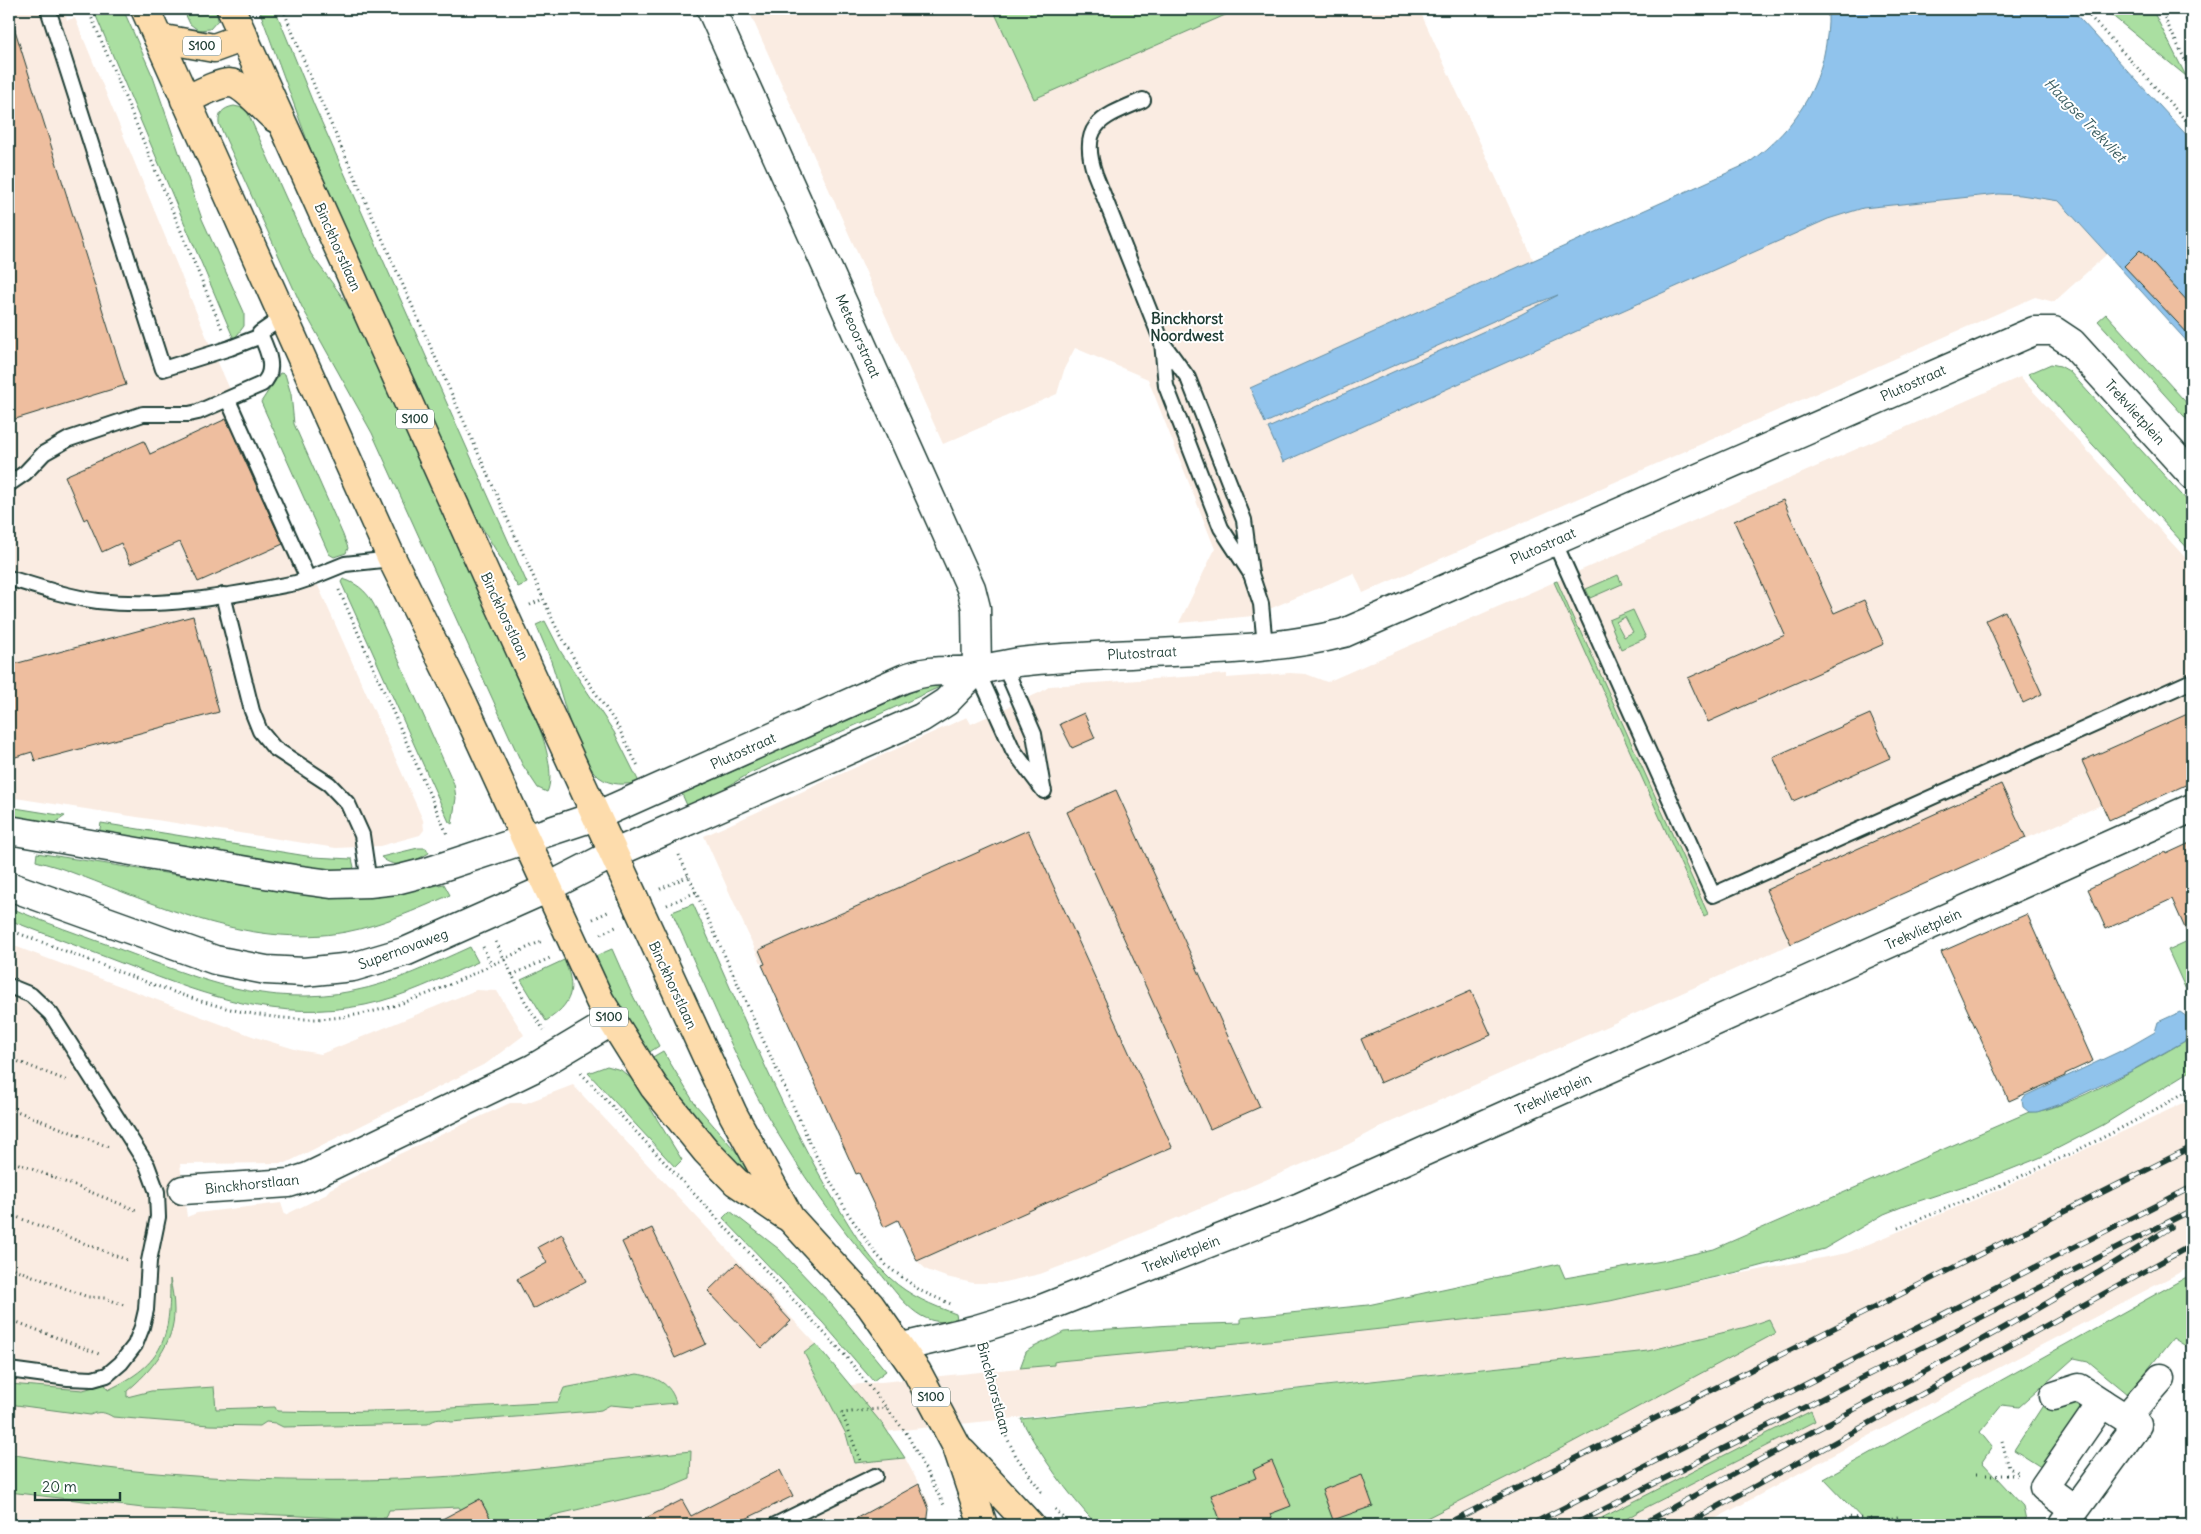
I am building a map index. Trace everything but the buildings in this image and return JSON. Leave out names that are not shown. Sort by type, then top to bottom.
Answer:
[{"type":"main road","name":"Binckhorstlaan","points":[[145,9],[392,558],[463,702],[524,840],[611,1022],[654,1087],[706,1151],[736,1182],[790,1218],[859,1292],[902,1348],[918,1372],[958,1447],[983,1525]]},
{"type":"main road","name":"Binckhorstlaan","points":[[231,9],[488,581],[733,1114],[790,1218]]},
{"type":"main road","name":"S100","points":[[158,38],[214,48],[244,37]]},
{"type":"main road","name":"S100","points":[[185,100],[225,84],[235,84],[244,89],[286,130]]},
{"type":"main road","name":"Binckhorstlaan","points":[[958,1447],[1030,1525]]},
{"type":"street","name":"Meteoorstraat","points":[[711,9],[971,588],[976,608],[977,670]]},
{"type":"street","name":"Plutostraat","points":[[596,816],[912,676],[934,670],[977,670],[1064,658],[1265,646],[1318,639],[1353,630],[2029,333],[2043,330],[2054,331],[2067,339],[2077,350]]},
{"type":"street","name":"Trekvlietplein","points":[[2077,350],[2192,475]]},
{"type":"street","points":[[613,854],[921,718],[946,702],[977,670]]},
{"type":"street","name":"Trekvlietplein","points":[[902,1348],[977,1329],[1055,1304],[1300,1207],[2192,808]]},
{"type":"street","points":[[9,830],[294,880],[331,884],[396,880],[427,872],[596,816]]},
{"type":"street","name":"Supernovaweg","points":[[9,886],[215,960],[266,970],[304,972],[354,967],[392,956],[485,917],[613,854]]},
{"type":"street","name":"Binckhorstlaan","points":[[170,1191],[289,1183],[308,1177],[534,1068],[611,1022]]},
{"type":"street","points":[[2126,1418],[2161,1378]]},
{"type":"street","points":[[2054,1396],[2079,1388],[2137,1425],[2070,1517],[2044,1487],[2102,1403]]},
{"type":"lane","points":[[48,9],[163,369],[261,336]]},
{"type":"lane","points":[[1143,100],[1099,122],[1091,133],[1088,147],[1095,174],[1162,342],[1188,378],[1244,520],[1251,574],[1261,604],[1265,646]]},
{"type":"lane","points":[[9,484],[25,473],[44,453],[69,439],[136,415],[193,413],[257,387],[267,380],[270,365],[260,333],[283,317]]},
{"type":"lane","points":[[1162,342],[1166,386],[1221,528],[1251,574]]},
{"type":"lane","points":[[228,400],[308,579]]},
{"type":"lane","points":[[1554,541],[1713,895],[2192,681]]},
{"type":"lane","points":[[9,578],[58,593],[117,603],[152,604],[296,583],[346,564],[392,558]]},
{"type":"lane","points":[[223,595],[258,726],[274,748],[329,784],[348,804],[362,835],[369,883]]},
{"type":"lane","points":[[977,670],[1013,750],[1044,791],[1034,734],[1004,665]]},
{"type":"lane","points":[[9,986],[31,995],[45,1006],[145,1160],[170,1191],[158,1218],[149,1261],[145,1314],[140,1337],[130,1354],[107,1375],[93,1379],[68,1378],[9,1370]]},
{"type":"lane","points":[[775,1525],[871,1478]]},
{"type":"path","points":[[88,9],[230,348]]},
{"type":"path","points":[[283,9],[318,95],[543,599],[572,655],[617,725],[641,772]]},
{"type":"path","points":[[2083,9],[2192,127]]},
{"type":"path","points":[[2160,9],[2192,74]]},
{"type":"path","points":[[329,569],[442,822]]},
{"type":"path","name":"Binckhorstlaan","points":[[528,605],[543,599]]},
{"type":"path","name":"Binckhorstlaan","points":[[678,852],[815,1154],[860,1231],[877,1255],[897,1274],[921,1291],[963,1312],[977,1329],[993,1378],[1003,1430],[1019,1460],[1048,1500]]},
{"type":"path","points":[[663,888],[689,876]]},
{"type":"path","points":[[512,975],[696,892]]},
{"type":"path","points":[[494,938],[503,959],[536,1018],[562,1053],[843,1353],[888,1408],[907,1434],[948,1513]]},
{"type":"path","points":[[503,959],[542,942]]},
{"type":"path","points":[[9,1058],[103,1095]]},
{"type":"path","points":[[1898,1228],[2022,1176],[2130,1124],[2192,1088]]},
{"type":"path","points":[[9,1108],[145,1160]]},
{"type":"path","points":[[9,1160],[158,1218]]},
{"type":"path","points":[[699,1200],[704,1196]]},
{"type":"path","points":[[9,1214],[127,1260]]},
{"type":"path","points":[[9,1266],[88,1297],[105,1298],[145,1314]]},
{"type":"path","points":[[9,1319],[121,1363]]},
{"type":"path","points":[[871,1478],[842,1413],[888,1408]]},
{"type":"path","points":[[1976,1475],[2021,1475],[2009,1468],[2002,1441]]},
{"type":"path","points":[[1052,1506],[1069,1525]]},
{"type":"path","points":[[1832,1525],[1847,1517],[1881,1520],[1898,1517]]},
{"type":"path","points":[[1881,1520],[1888,1525]]},
{"type":"shaded area","points":[[9,9],[64,9],[67,20],[75,18],[207,338],[423,820],[424,830],[420,835],[380,846],[336,848],[9,797]]},
{"type":"shaded area","points":[[748,9],[993,9],[1034,99],[1239,9],[1419,9],[1534,261],[1562,293],[1569,334],[1828,219],[1863,208],[1988,194],[2039,197],[2059,201],[2107,254],[2054,302],[2035,297],[1363,593],[1354,573],[1253,616],[1179,623],[1215,549],[1148,379],[1075,348],[1065,367],[1057,394],[943,444]]},
{"type":"shaded area","points":[[2020,377],[2192,565],[2192,782],[2109,820],[2101,805],[1382,1126],[1349,1144],[1088,1256],[1040,1274],[1000,1283],[973,1283],[946,1277],[927,1270],[917,1261],[899,1220],[884,1227],[859,1173],[856,1174],[704,836],[967,717],[971,724],[1041,692],[1050,686],[1227,674],[1227,678],[1290,673],[1306,674],[1327,682]]},
{"type":"shaded area","points":[[9,944],[255,1037],[298,1050],[321,1054],[476,990],[497,991],[524,1035],[487,1063],[286,1163],[180,1164],[187,1217],[197,1213],[281,1203],[285,1215],[325,1195],[330,1189],[397,1155],[510,1103],[526,1103],[573,1085],[816,1344],[804,1353],[822,1388],[1054,1365],[1054,1362],[1059,1361],[1299,1338],[1553,1310],[1847,1253],[2003,1188],[2192,1099],[2192,1266],[1704,1525],[1412,1525],[1515,1473],[1776,1333],[1769,1319],[1746,1327],[1648,1351],[846,1436],[854,1463],[905,1458],[929,1503],[926,1525],[9,1525]],"holes":[[[637,1374],[649,1376],[668,1386],[676,1402],[633,1407],[618,1404],[610,1405],[601,1410],[451,1422],[444,1419],[435,1419],[428,1424],[283,1427],[275,1423],[266,1422],[260,1426],[218,1425],[217,1420],[180,1415],[116,1412],[97,1399],[98,1394],[126,1387],[127,1397],[151,1391],[214,1387],[216,1409],[274,1407],[277,1411],[319,1413],[475,1407],[558,1402],[564,1388]],[[690,1451],[690,1479],[659,1482],[658,1455]]]},
{"type":"green space","points":[[93,9],[123,9],[153,77],[202,219],[244,312],[244,326],[235,338],[233,337]]},
{"type":"green space","points":[[183,9],[216,9],[218,20],[210,29],[198,30],[190,24]]},
{"type":"green space","points":[[259,9],[275,9],[314,105],[527,583],[518,587],[474,514],[314,159]]},
{"type":"green space","points":[[993,9],[1239,9],[1034,99]]},
{"type":"green space","points":[[2104,9],[2152,9],[2186,76]]},
{"type":"green space","points":[[234,106],[247,111],[311,254],[353,314],[539,727],[550,769],[547,792],[538,788],[522,764],[372,433],[302,307],[219,124],[219,117],[222,112]]},
{"type":"green space","points":[[2106,314],[2192,409],[2192,425],[2098,321]]},
{"type":"green space","points":[[2051,364],[2069,371],[2192,506],[2192,553],[2028,374]]},
{"type":"green space","points":[[280,373],[285,374],[291,394],[294,424],[348,548],[346,553],[334,557],[329,554],[261,402]]},
{"type":"green space","points":[[1618,575],[1622,584],[1590,598],[1586,589]]},
{"type":"green space","points":[[343,579],[359,587],[368,595],[374,605],[454,784],[456,798],[452,824],[449,822],[341,582]]},
{"type":"green space","points":[[1557,581],[1708,914],[1704,916],[1554,582]]},
{"type":"green space","points":[[1633,610],[1646,638],[1621,649],[1609,620]],"holes":[[[1625,617],[1633,632],[1624,637],[1616,622]]]},
{"type":"green space","points":[[545,621],[561,652],[614,732],[639,782],[624,784],[608,782],[599,777],[590,767],[575,737],[553,667],[536,625]]},
{"type":"green space","points":[[952,674],[955,680],[750,773],[689,810],[682,794]]},
{"type":"green space","points":[[9,807],[65,816],[52,825],[9,821]]},
{"type":"green space","points":[[101,823],[313,857],[352,859],[354,867],[351,871],[337,872],[99,835]]},
{"type":"green space","points":[[418,848],[426,848],[429,853],[405,864],[393,864],[381,857]]},
{"type":"green space","points":[[37,853],[325,898],[378,897],[444,884],[450,895],[386,921],[346,932],[309,936],[272,934],[200,919],[164,907],[60,868],[36,861]]},
{"type":"green space","points":[[693,904],[775,1088],[811,1160],[851,1228],[865,1249],[890,1278],[905,1290],[921,1299],[956,1314],[957,1319],[944,1322],[932,1320],[921,1316],[912,1309],[863,1254],[833,1216],[792,1156],[767,1115],[741,1065],[672,912]]},
{"type":"green space","points":[[9,907],[177,971],[233,988],[262,993],[291,996],[321,995],[369,988],[398,978],[470,947],[478,962],[436,981],[380,1002],[333,1009],[302,1010],[273,1008],[244,1004],[188,988],[99,955],[9,920]]},
{"type":"green space","points":[[2192,939],[2192,1003],[2168,950]]},
{"type":"green space","points":[[612,949],[631,992],[659,1046],[648,1053],[617,1004],[593,957]]},
{"type":"green space","points":[[564,960],[570,979],[570,995],[562,1008],[546,1021],[521,980]]},
{"type":"green space","points":[[2192,1037],[2192,1070],[2103,1125],[2039,1158],[1994,1176],[1884,1214],[1824,1249],[1742,1271],[1610,1301],[1553,1310],[1299,1338],[1059,1361],[1054,1362],[1054,1365],[1020,1368],[1026,1352],[1064,1332],[1172,1325],[1241,1323],[1241,1318],[1368,1305],[1559,1264],[1565,1278],[1662,1261],[1714,1249],[2029,1112],[2064,1104],[2111,1082]]},
{"type":"green space","points":[[663,1051],[695,1104],[763,1183],[759,1187],[714,1139],[651,1058]]},
{"type":"green space","points":[[607,1066],[621,1070],[633,1080],[682,1160],[675,1167],[588,1073]]},
{"type":"green space","points":[[730,1211],[779,1249],[832,1305],[886,1371],[873,1381],[823,1323],[723,1218]]},
{"type":"green space","points":[[2192,1274],[2192,1350],[2173,1338],[2128,1394],[2088,1361],[2074,1358],[2019,1407],[2002,1405],[1980,1432],[1992,1447],[1982,1462],[2023,1506],[2027,1525],[1868,1525],[1824,1479]]},
{"type":"green space","points":[[170,1279],[174,1310],[173,1322],[166,1345],[145,1375],[127,1391],[127,1397],[151,1391],[214,1387],[216,1409],[275,1407],[277,1411],[312,1412],[418,1410],[558,1402],[564,1388],[637,1374],[662,1382],[674,1396],[676,1403],[633,1407],[610,1405],[601,1410],[594,1411],[451,1422],[439,1419],[428,1424],[283,1427],[275,1423],[266,1422],[260,1426],[209,1425],[113,1417],[102,1413],[90,1415],[9,1404],[9,1384],[83,1390],[105,1384],[108,1390],[142,1370],[153,1359],[165,1333],[170,1300]]},
{"type":"green space","points":[[1769,1319],[1776,1333],[1515,1473],[1413,1525],[1097,1525],[1056,1475],[1021,1419],[1648,1351],[1746,1327]]},
{"type":"green space","points":[[816,1344],[883,1425],[905,1458],[854,1463],[846,1434],[804,1353]]},
{"type":"green space","points":[[2053,1390],[2086,1411],[2047,1471],[2014,1450]]},
{"type":"green space","points":[[1811,1411],[1815,1421],[1641,1510],[1616,1525],[1588,1525]]},
{"type":"green space","points":[[691,1451],[690,1479],[664,1490],[554,1515],[534,1525],[494,1525],[480,1499],[461,1510],[459,1507],[389,1510],[386,1518],[339,1518],[143,1508],[9,1492],[9,1454],[64,1463],[175,1475],[287,1480],[343,1480],[484,1474]]},
{"type":"water","name":"Haagse Trekvliet","points":[[1828,9],[2071,9],[2192,141],[2192,347],[2059,201],[2021,195],[1999,194],[1863,208],[1828,219],[1283,462],[1268,428],[1520,315],[1558,295],[1518,310],[1265,423],[1250,388],[1747,164],[1782,133],[1808,97],[1824,56]]},
{"type":"water","points":[[2180,1012],[2192,1018],[2192,1037],[2131,1071],[2061,1104],[2037,1112],[2029,1112],[2023,1107],[2022,1100],[2025,1096],[2129,1047],[2155,1032],[2158,1022]]},
{"type":"railway","points":[[1444,1525],[2192,1147]]},
{"type":"railway","points":[[1530,1525],[2192,1187]]},
{"type":"railway","points":[[1573,1525],[2192,1210]]},
{"type":"railway","points":[[1641,1525],[1975,1344],[2107,1268],[2171,1227]]},
{"type":"railway","points":[[1685,1525],[2192,1245]]},
{"type":"district","name":"Binckhorst Noordwest","points":[[1187,328]]}]
